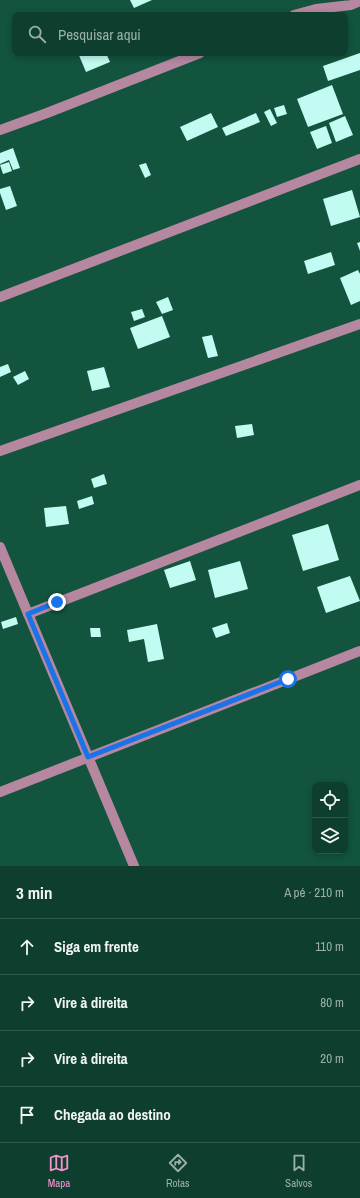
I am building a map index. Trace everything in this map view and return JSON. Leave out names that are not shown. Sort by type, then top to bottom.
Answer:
[{"type":"street","points":[[307,12],[351,4],[360,0]]},
{"type":"street","points":[[0,130],[192,56]]},
{"type":"street","points":[[0,297],[360,159]]},
{"type":"street","points":[[0,451],[360,324]]},
{"type":"street","points":[[28,614],[360,485]]},
{"type":"street","points":[[0,546],[134,866]]},
{"type":"street","points":[[0,792],[360,651]]},
{"type":"building","points":[[130,0],[152,0],[134,8]]},
{"type":"building","points":[[360,53],[360,70],[328,81],[323,66]]},
{"type":"building","points":[[79,56],[107,56],[110,62],[86,72]]},
{"type":"building","points":[[332,85],[343,114],[308,127],[297,99]]},
{"type":"building","points":[[284,105],[287,114],[277,117],[274,108]]},
{"type":"building","points":[[270,109],[277,123],[271,126],[264,112]]},
{"type":"building","points":[[211,113],[218,127],[187,141],[180,127]]},
{"type":"building","points":[[256,113],[260,122],[226,136],[222,128]]},
{"type":"building","points":[[345,116],[353,135],[336,142],[329,123]]},
{"type":"building","points":[[326,126],[332,143],[317,149],[310,132]]},
{"type":"building","points":[[13,148],[20,168],[13,170],[9,160],[0,164],[0,153]]},
{"type":"building","points":[[9,162],[12,171],[3,174],[0,165]]},
{"type":"building","points":[[146,163],[151,175],[145,178],[139,165]]},
{"type":"building","points":[[10,186],[17,206],[6,210],[0,189]]},
{"type":"building","points":[[352,190],[360,217],[331,226],[323,199]]},
{"type":"building","points":[[360,242],[360,251],[357,243]]},
{"type":"building","points":[[331,252],[335,265],[308,274],[304,261]]},
{"type":"building","points":[[358,270],[360,274],[360,301],[351,305],[340,278]]},
{"type":"building","points":[[168,297],[173,310],[162,314],[156,302]]},
{"type":"building","points":[[142,309],[145,317],[134,321],[131,312]]},
{"type":"building","points":[[162,316],[170,337],[138,349],[130,328]]},
{"type":"building","points":[[212,335],[218,356],[208,358],[202,337]]},
{"type":"building","points":[[8,364],[11,372],[0,377],[0,367]]},
{"type":"building","points":[[104,367],[110,387],[92,391],[87,371]]},
{"type":"building","points":[[25,371],[29,379],[18,385],[13,377]]},
{"type":"building","points":[[252,424],[254,435],[237,438],[235,426]]},
{"type":"building","points":[[104,474],[107,484],[94,488],[91,479]]},
{"type":"building","points":[[92,496],[94,504],[79,509],[77,501]]},
{"type":"building","points":[[66,506],[69,524],[46,527],[44,508]]},
{"type":"building","points":[[328,524],[339,560],[303,571],[292,535]]},
{"type":"building","points":[[190,561],[196,580],[170,588],[164,570]]},
{"type":"building","points":[[240,561],[248,589],[215,598],[208,570]]},
{"type":"building","points":[[350,576],[360,601],[326,613],[317,587]]},
{"type":"building","points":[[16,617],[18,624],[3,629],[1,622]]},
{"type":"building","points":[[227,623],[230,633],[216,638],[212,628]]},
{"type":"building","points":[[157,624],[164,659],[148,662],[144,639],[129,642],[127,630]]},
{"type":"building","points":[[90,628],[100,628],[101,637],[91,637]]},
{"type":"route","points":[[57,602],[28,614],[88,757],[288,679]]}]
